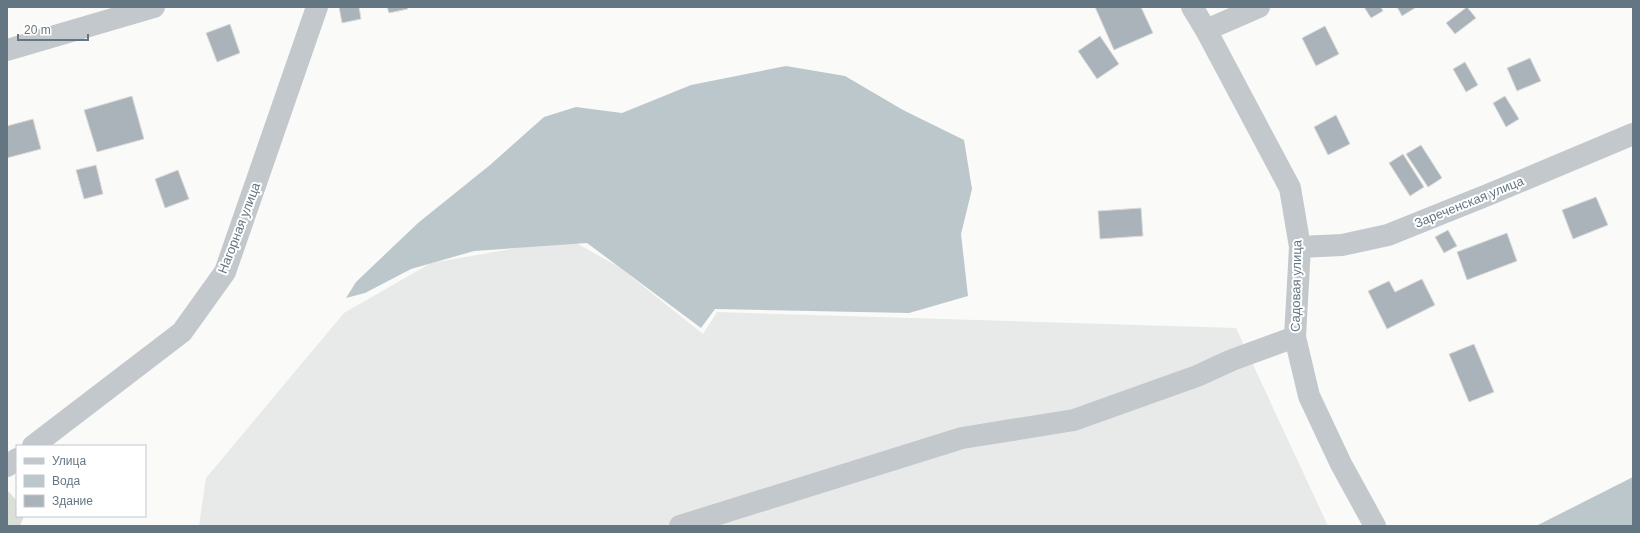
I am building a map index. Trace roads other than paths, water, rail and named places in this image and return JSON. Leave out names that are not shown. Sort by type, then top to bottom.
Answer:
[{"type":"street","points":[[7,50],[154,7]]},
{"type":"street","name":"Нагорная улица","points":[[34,445],[182,332],[225,272],[318,7]]},
{"type":"street","name":"Садовая улица","points":[[1192,7],[1206,30],[1290,188],[1300,247],[1295,337],[1309,396],[1341,464],[1375,526]]},
{"type":"street","points":[[1206,30],[1259,7]]},
{"type":"street","name":"Зареченская улица","points":[[1300,247],[1342,245],[1388,235],[1633,134]]},
{"type":"street","points":[[680,526],[962,438],[1074,420],[1197,376],[1232,360],[1295,337]]},
{"type":"street","points":[[7,466],[16,460]]},
{"type":"water","points":[[786,66],[845,76],[903,110],[964,140],[972,189],[961,234],[968,296],[909,313],[715,309],[701,328],[587,243],[474,251],[411,269],[365,293],[346,298],[356,282],[418,223],[490,165],[544,117],[576,107],[622,113],[691,85]]},
{"type":"water","points":[[1633,477],[1633,526],[1536,526]]}]
